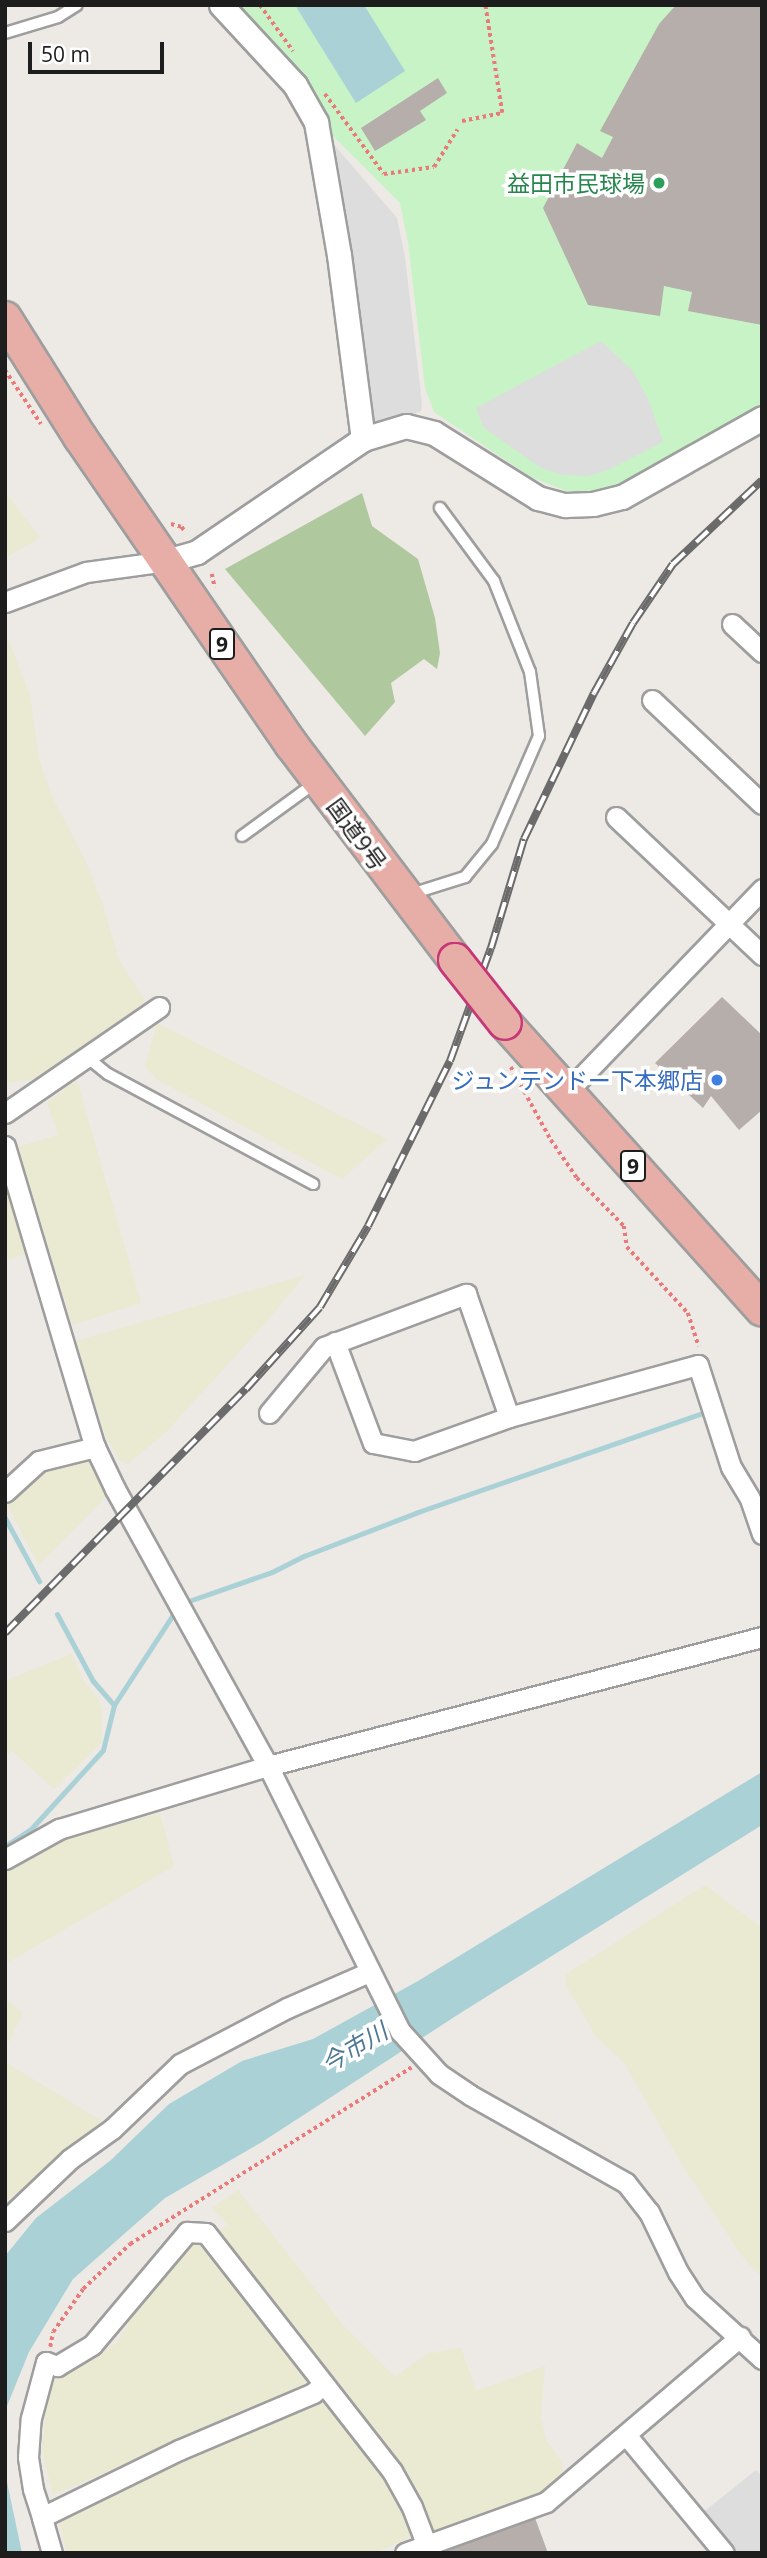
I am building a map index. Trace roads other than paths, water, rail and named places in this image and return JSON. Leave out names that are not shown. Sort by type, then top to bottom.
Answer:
[{"type":"highway","name":"国道9号","points":[[5,318],[80,437],[318,780],[404,897],[505,1023],[762,1309]]},
{"type":"street","points":[[221,5],[295,85],[316,122],[339,255],[363,439]]},
{"type":"street","points":[[5,602],[86,572],[166,561],[197,552],[363,439],[406,426],[434,433],[538,498],[565,505],[593,504],[622,497],[762,418]]},
{"type":"street","points":[[732,624],[762,652]]},
{"type":"street","points":[[652,700],[762,804]]},
{"type":"street","points":[[616,817],[762,955]]},
{"type":"street","points":[[566,1093],[762,889]]},
{"type":"street","points":[[5,1113],[159,1007]]},
{"type":"street","points":[[5,1146],[95,1447],[115,1489],[268,1766],[400,2031],[424,2059],[470,2095],[626,2183],[649,2212],[678,2272],[695,2298],[762,2359]]},
{"type":"street","points":[[269,1413],[324,1347],[466,1294],[509,1417]]},
{"type":"street","points":[[335,1342],[373,1443],[414,1451],[509,1417],[698,1365],[731,1467],[750,1499],[762,1534]]},
{"type":"street","points":[[5,1492],[39,1461],[95,1447]]},
{"type":"street","points":[[5,1859],[59,1829],[268,1766],[762,1637]]},
{"type":"street","points":[[5,2221],[70,2159],[112,2129],[180,2064],[287,2008],[373,1981]]},
{"type":"street","points":[[52,2553],[33,2489],[28,2457],[31,2418],[46,2362],[57,2366],[92,2345],[187,2232],[206,2232],[392,2471],[412,2507],[426,2544]]},
{"type":"street","points":[[405,2553],[547,2502],[740,2337]]},
{"type":"street","points":[[42,2517],[179,2449],[313,2393],[324,2384]]},
{"type":"street","points":[[626,2435],[724,2553]]},
{"type":"lane","points":[[5,33],[58,17],[77,5]]},
{"type":"lane","points":[[404,897],[465,877],[492,844],[539,736],[530,672],[494,581],[440,508]]},
{"type":"lane","points":[[242,836],[318,780]]},
{"type":"lane","points":[[88,1058],[108,1074],[313,1184]]},
{"type":"water","points":[[295,5],[364,5],[405,71],[356,103]]},
{"type":"water","name":"今市川","points":[[762,1772],[762,1825],[462,2012],[262,2142],[165,2198],[73,2279],[29,2352],[7,2406],[7,2482],[22,2553],[5,2553],[5,2256],[36,2218],[111,2160],[169,2104],[242,2061],[313,2039],[418,1981]]},
{"type":"waterway","points":[[183,1603],[272,1572],[304,1556],[418,1512],[705,1412]]},
{"type":"waterway","points":[[5,1518],[39,1581]]},
{"type":"waterway","points":[[5,1846],[30,1830],[103,1750],[114,1705],[176,1610]]},
{"type":"waterway","points":[[57,1614],[93,1681],[114,1705]]},
{"type":"railway","points":[[5,1633],[246,1389],[320,1307],[368,1226],[450,1061],[491,948],[524,839],[594,693],[633,623],[673,564],[762,480]]},
{"type":"place","name":"益田市民球場","points":[[659,183]]},
{"type":"place","name":"ジュンテンドー下本郷店","points":[[717,1080]]}]
